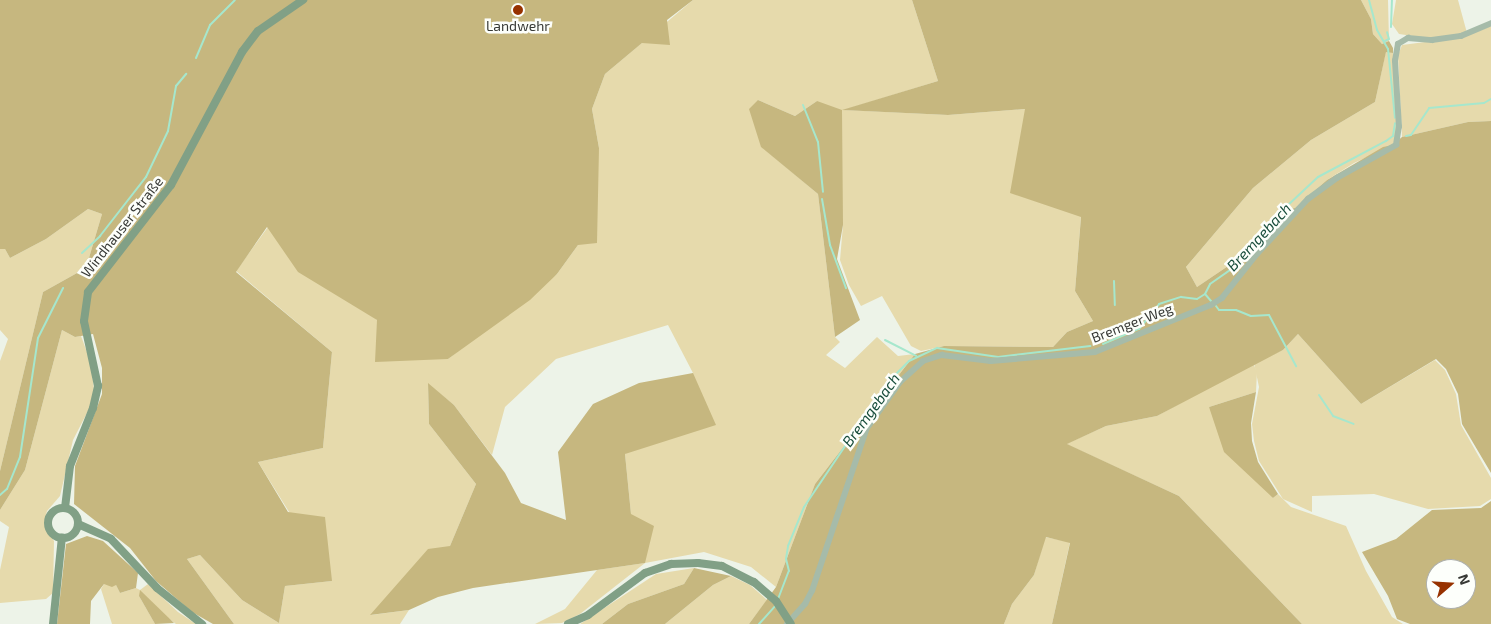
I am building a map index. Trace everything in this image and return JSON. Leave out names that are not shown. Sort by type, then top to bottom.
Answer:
[{"type":"main road","name":"Windhauser Straße","points":[[65,508],[70,466],[93,408],[98,386],[84,321],[88,292],[171,185],[242,52],[258,32],[303,0]]},
{"type":"main road","points":[[65,508],[74,512],[78,524],[73,534],[62,538],[52,533],[49,522],[52,513],[65,508]]},
{"type":"main road","points":[[78,524],[111,539],[156,588],[202,624]]},
{"type":"main road","points":[[53,624],[62,538]]},
{"type":"main road","points":[[568,624],[588,615],[646,573],[671,564],[698,563],[722,566],[754,582],[776,602],[789,624]]},
{"type":"street","name":"Bremger Weg","points":[[789,624],[805,604],[812,591],[867,428],[900,382],[923,360],[942,355],[991,361],[1095,352],[1211,305],[1222,298],[1257,254],[1308,200],[1336,178],[1396,145],[1399,127],[1395,61],[1398,44],[1408,38],[1432,40],[1461,36],[1491,23]]},
{"type":"shaded area","points":[[0,0],[693,0],[667,20],[670,45],[642,43],[605,74],[592,109],[599,148],[597,243],[578,245],[557,274],[530,300],[448,359],[375,362],[377,320],[298,272],[267,227],[236,272],[332,352],[323,448],[258,462],[288,512],[325,517],[332,581],[285,586],[279,623],[242,600],[200,555],[187,559],[234,624],[213,624],[192,612],[156,581],[130,548],[74,504],[75,466],[102,394],[102,368],[93,334],[75,337],[62,330],[25,470],[0,510],[0,471],[43,292],[86,268],[102,214],[88,209],[46,239],[10,258],[5,249],[0,249]]},
{"type":"shaded area","points":[[693,0],[912,0],[938,81],[844,110],[948,115],[1026,109],[1081,216],[1075,291],[1093,321],[1067,332],[1053,347],[945,346],[921,351],[911,346],[882,296],[861,306],[849,285],[840,260],[843,225],[817,101],[795,116],[758,100],[762,147],[818,194],[835,337],[840,342],[826,355],[845,368],[877,337],[898,356],[915,354],[815,484],[776,587],[751,567],[704,552],[645,563],[631,514],[625,454],[693,373],[668,325],[556,359],[505,407],[492,455],[454,405],[428,384],[429,424],[476,484],[450,546],[371,615],[409,610],[400,624],[234,624],[187,559],[200,555],[242,600],[279,623],[285,586],[332,581],[258,462],[323,448],[332,352],[236,271],[268,227],[377,320],[431,358],[448,359],[557,274],[578,245],[599,148],[592,109],[605,74]]},
{"type":"shaded area","points":[[912,0],[1361,0],[1371,19],[1373,34],[1382,44],[1389,41],[1393,48],[1393,53],[1386,52],[1375,102],[1311,140],[1253,188],[1186,267],[1197,287],[1234,262],[1285,210],[1295,208],[1327,180],[1383,147],[1393,145],[1402,137],[1468,122],[1491,121],[1491,473],[1462,424],[1458,394],[1446,369],[1436,359],[1361,404],[1298,334],[1283,350],[1157,416],[1106,426],[1067,444],[1179,496],[1302,624],[1052,624],[1070,543],[1046,537],[1034,575],[1012,604],[1004,624],[749,624],[776,587],[815,484],[915,354],[944,346],[1053,347],[1067,332],[1093,321],[1075,291],[1081,217],[1010,193],[1025,109],[948,115],[842,110],[938,81]]},
{"type":"shaded area","points":[[1361,0],[1388,0],[1389,41],[1382,44],[1373,34],[1371,19]]},
{"type":"shaded area","points":[[1396,0],[1458,0],[1467,33],[1433,39],[1399,34],[1392,24]]},
{"type":"shaded area","points":[[1491,26],[1491,121],[1468,122],[1402,137],[1398,55],[1402,45],[1464,37]]},
{"type":"shaded area","points":[[1386,51],[1393,53],[1398,127],[1393,145],[1354,163],[1327,180],[1295,208],[1285,210],[1234,262],[1197,287],[1186,267],[1253,188],[1311,140],[1375,102]]},
{"type":"shaded area","points":[[758,100],[795,116],[817,101],[842,110],[843,225],[837,259],[860,320],[835,337],[818,194],[761,147],[749,109]]},
{"type":"shaded area","points":[[88,209],[102,214],[86,268],[43,292],[0,471],[0,361],[8,339],[0,330],[0,249],[5,249],[10,258],[46,239]]},
{"type":"shaded area","points":[[62,330],[75,337],[81,336],[91,363],[94,390],[89,409],[73,440],[60,496],[47,511],[45,519],[45,528],[54,541],[53,593],[46,599],[0,603],[0,570],[9,527],[0,521],[0,510],[25,470]]},
{"type":"shaded area","points":[[1298,334],[1361,404],[1435,360],[1445,370],[1456,394],[1461,425],[1491,478],[1491,499],[1480,506],[1428,509],[1374,494],[1312,496],[1312,512],[1283,499],[1259,461],[1254,441],[1252,424],[1259,387],[1254,363],[1283,350]]},
{"type":"shaded area","points":[[1253,363],[1257,372],[1256,392],[1209,407],[1273,498],[1278,494],[1291,507],[1346,526],[1366,571],[1392,617],[1403,624],[1302,624],[1179,496],[1066,444],[1106,426],[1157,416]]},
{"type":"shaded area","points":[[693,373],[716,425],[625,454],[631,514],[654,526],[645,563],[473,588],[438,597],[409,610],[370,615],[428,549],[450,546],[476,484],[429,424],[428,383],[454,405],[505,473],[521,503],[566,520],[558,452],[593,404],[639,383]]},
{"type":"shaded area","points":[[1256,392],[1251,423],[1252,441],[1258,462],[1278,494],[1273,498],[1224,452],[1209,407]]},
{"type":"shaded area","points":[[1491,501],[1491,624],[1410,624],[1397,619],[1388,596],[1362,552],[1396,539],[1432,510],[1481,508]]},
{"type":"shaded area","points":[[87,536],[103,541],[138,573],[136,588],[120,593],[116,585],[112,587],[104,584],[91,601],[90,624],[57,624],[66,544]]},
{"type":"shaded area","points":[[1045,537],[1070,542],[1052,624],[1004,624],[1012,604],[1034,575]]},
{"type":"shaded area","points":[[645,563],[580,614],[562,623],[535,624],[565,609],[597,570]]},
{"type":"shaded area","points":[[694,568],[684,584],[628,604],[602,624],[580,624],[656,574]]},
{"type":"shaded area","points":[[694,568],[731,576],[713,585],[665,624],[602,624],[628,604],[684,584]]},
{"type":"shaded area","points":[[731,576],[750,585],[767,600],[749,624],[665,624],[713,585]]},
{"type":"shaded area","points":[[104,584],[116,585],[120,593],[136,588],[140,590],[148,584],[178,612],[196,624],[176,624],[139,596],[155,624],[112,624],[101,589]]},
{"type":"shaded area","points":[[140,590],[174,623],[155,624],[139,596]]},
{"type":"waterway","points":[[196,58],[210,25],[235,0]]},
{"type":"waterway","points":[[1369,0],[1377,30],[1388,49],[1395,118]]},
{"type":"waterway","points":[[1391,27],[1392,0]]},
{"type":"waterway","points":[[1385,41],[1389,39],[1387,32]]},
{"type":"waterway","points":[[82,253],[100,236],[146,177],[168,131],[176,86],[186,74]]},
{"type":"waterway","name":"Bremgebach","points":[[1406,136],[1411,135],[1429,108],[1484,103],[1491,99]]},
{"type":"waterway","points":[[803,105],[818,142],[823,192]]},
{"type":"waterway","name":"Bremgebach","points":[[1103,344],[1139,329],[1159,304],[1181,297],[1197,299],[1205,294],[1210,284],[1237,265],[1287,206],[1318,177],[1386,141],[1393,136],[1395,123]]},
{"type":"waterway","points":[[822,199],[830,245],[846,288]]},
{"type":"waterway","points":[[1114,281],[1115,305]]},
{"type":"waterway","points":[[0,495],[7,489],[20,457],[38,338],[63,288]]},
{"type":"waterway","points":[[1205,294],[1212,302]]},
{"type":"waterway","points":[[1216,306],[1219,310],[1236,310],[1251,316],[1269,315],[1296,366]]},
{"type":"waterway","points":[[885,340],[916,356]]},
{"type":"waterway","name":"Bremgebach","points":[[778,599],[789,571],[786,559],[788,546],[804,507],[889,381],[909,361],[937,348],[998,357],[1090,346]]},
{"type":"waterway","points":[[1319,395],[1333,416],[1354,424]]},
{"type":"waterway","name":"Bremgebach","points":[[759,624],[775,606]]},
{"type":"place","name":"Landwehr","points":[[518,10]]}]
